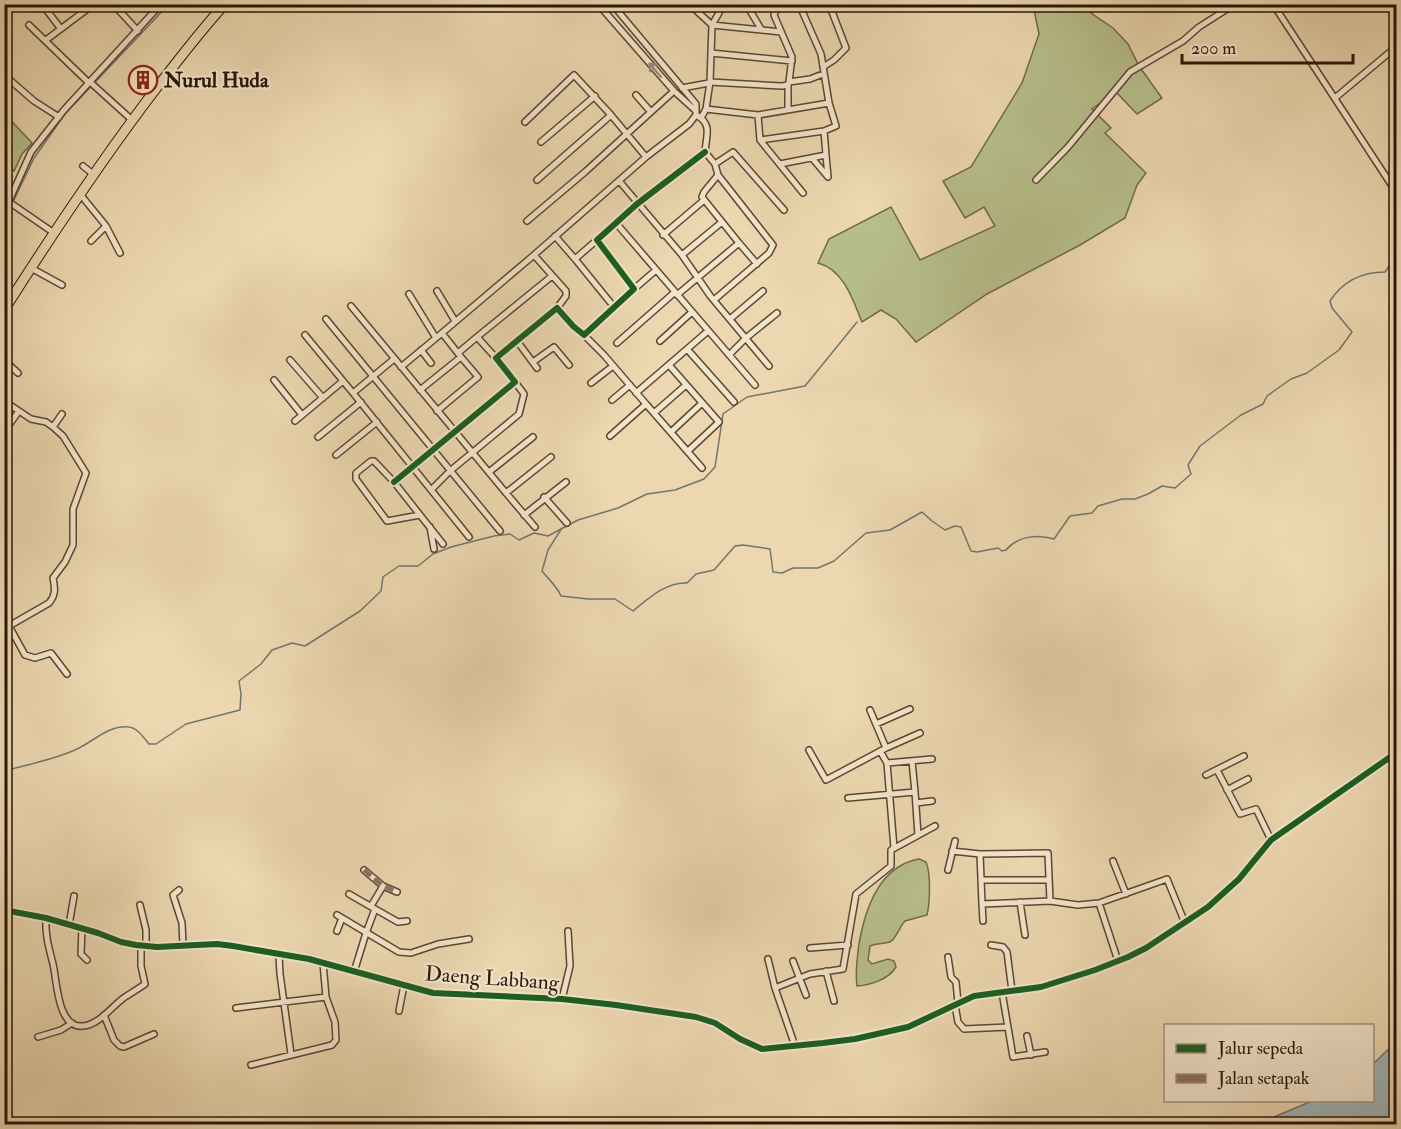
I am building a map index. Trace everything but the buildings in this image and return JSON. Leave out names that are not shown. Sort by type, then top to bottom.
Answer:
[{"type":"main road","points":[[4,310],[79,192],[132,120],[225,4]]},
{"type":"street","points":[[42,4],[61,29]]},
{"type":"street","points":[[46,40],[94,4]]},
{"type":"street","points":[[113,4],[138,31]]},
{"type":"street","points":[[4,212],[11,202],[31,152],[59,117],[138,31],[153,7],[161,4]]},
{"type":"street","points":[[575,260],[638,204],[705,152],[708,126],[674,91],[598,4]]},
{"type":"street","points":[[612,4],[696,104],[698,115]]},
{"type":"street","points":[[689,4],[712,25],[781,33]]},
{"type":"street","points":[[705,110],[710,82],[712,25],[724,4]]},
{"type":"street","points":[[746,4],[761,29]]},
{"type":"street","points":[[787,4],[778,6],[774,15],[792,61],[788,84],[788,109]]},
{"type":"street","points":[[760,140],[824,131],[836,126],[829,103],[821,54],[799,4]]},
{"type":"street","points":[[823,67],[846,48],[829,4]]},
{"type":"street","points":[[1036,180],[1068,147],[1130,72],[1183,41],[1199,27],[1235,4]]},
{"type":"street","points":[[1273,4],[1396,192]]},
{"type":"street","points":[[29,25],[132,120]]},
{"type":"street","points":[[1335,98],[1396,47]]},
{"type":"street","points":[[711,53],[792,61]]},
{"type":"street","points":[[682,88],[710,82],[770,86],[788,84],[823,74]]},
{"type":"street","points":[[4,75],[34,101],[59,117]]},
{"type":"street","points":[[525,122],[574,75],[646,157]]},
{"type":"street","points":[[527,221],[674,91]]},
{"type":"street","points":[[636,95],[651,112]]},
{"type":"street","points":[[542,142],[594,96]]},
{"type":"street","points":[[400,367],[620,182],[646,157],[705,110],[758,116],[829,103]]},
{"type":"street","points":[[537,180],[611,115]]},
{"type":"street","points":[[758,116],[760,140],[803,193]]},
{"type":"street","points":[[812,158],[828,177],[824,131]]},
{"type":"street","points":[[705,152],[715,164],[718,175],[772,244],[769,253],[714,300]]},
{"type":"street","points":[[715,164],[733,152],[784,210]]},
{"type":"street","points":[[780,164],[826,155]]},
{"type":"street","points":[[83,166],[93,174]]},
{"type":"street","points":[[718,175],[702,195],[704,201],[757,264]]},
{"type":"street","points":[[620,182],[682,255],[714,300],[769,366]]},
{"type":"street","points":[[79,192],[106,226],[120,253]]},
{"type":"street","points":[[663,235],[704,201]]},
{"type":"street","points":[[11,202],[54,233]]},
{"type":"street","points":[[682,255],[722,222]]},
{"type":"street","points":[[616,223],[755,385]]},
{"type":"street","points":[[91,241],[106,226]]},
{"type":"street","points":[[555,236],[614,308]]},
{"type":"street","points":[[597,240],[634,289]]},
{"type":"street","points":[[617,343],[739,243]]},
{"type":"street","points":[[496,358],[557,308],[567,293],[534,255]]},
{"type":"street","points":[[31,268],[62,285]]},
{"type":"street","points":[[584,335],[656,270]]},
{"type":"street","points":[[420,390],[460,355],[477,336],[552,276]]},
{"type":"street","points":[[436,291],[455,321]]},
{"type":"street","points":[[730,320],[763,291]]},
{"type":"street","points":[[409,294],[436,338]]},
{"type":"street","points":[[351,306],[535,527]]},
{"type":"street","points":[[557,308],[613,366],[702,468]]},
{"type":"street","points":[[660,341],[692,312]]},
{"type":"street","points":[[729,355],[777,313]]},
{"type":"street","points":[[326,319],[500,531]]},
{"type":"street","points":[[636,393],[708,331]]},
{"type":"street","points":[[437,411],[478,377],[442,333]]},
{"type":"street","points":[[305,335],[469,537]]},
{"type":"street","points":[[431,489],[520,413],[524,394],[477,336]]},
{"type":"street","points":[[517,341],[535,365],[554,346],[569,365]]},
{"type":"street","points":[[687,349],[734,402]]},
{"type":"street","points":[[421,350],[431,363]]},
{"type":"street","points":[[353,393],[394,359]]},
{"type":"street","points":[[4,360],[18,373]]},
{"type":"street","points":[[290,360],[323,398]]},
{"type":"street","points":[[669,365],[719,422],[688,451]]},
{"type":"street","points":[[591,383],[613,366]]},
{"type":"street","points":[[274,380],[302,415]]},
{"type":"street","points":[[295,421],[343,381]]},
{"type":"street","points":[[394,482],[515,382]]},
{"type":"street","points":[[612,400],[630,385]]},
{"type":"street","points":[[654,413],[686,385]]},
{"type":"street","points":[[318,437],[361,402]]},
{"type":"street","points":[[671,432],[702,403]]},
{"type":"street","points":[[6,404],[31,419],[46,422],[53,427],[63,436],[86,473],[73,508],[73,545],[65,562],[53,578],[55,591],[53,598],[49,603],[7,623],[25,655],[35,658],[51,653],[67,674]]},
{"type":"street","points":[[610,436],[646,404]]},
{"type":"street","points":[[4,432],[19,411]]},
{"type":"street","points":[[53,427],[62,414]]},
{"type":"street","points":[[336,456],[377,422]]},
{"type":"street","points":[[489,472],[533,437]]},
{"type":"street","points":[[506,493],[551,457]]},
{"type":"street","points":[[420,515],[387,521],[355,475],[372,461],[394,482],[443,544]]},
{"type":"street","points":[[524,515],[566,482]]},
{"type":"street","points":[[544,497],[567,523]]},
{"type":"street","points":[[429,526],[434,549]]},
{"type":"street","points":[[876,723],[910,709]]},
{"type":"street","points":[[870,710],[887,763],[894,848]]},
{"type":"street","points":[[809,750],[826,780],[883,749],[920,733]]},
{"type":"street","name":"Daeng Labbang","points":[[4,910],[46,918],[121,942],[143,946],[217,944],[323,963],[426,992],[562,999],[642,1009],[705,1019],[762,1049],[795,1046],[855,1039],[900,1029],[924,1021],[982,993],[1026,990],[1051,984],[1119,961],[1146,948],[1208,907],[1239,879],[1271,840],[1396,753]]},
{"type":"street","points":[[1206,775],[1244,756]]},
{"type":"street","points":[[887,763],[932,759]]},
{"type":"street","points":[[912,761],[918,835]]},
{"type":"street","points":[[1217,771],[1240,814],[1256,809],[1271,840]]},
{"type":"street","points":[[1227,790],[1248,779]]},
{"type":"street","points":[[848,798],[915,792]]},
{"type":"street","points":[[916,803],[932,801]]},
{"type":"street","points":[[775,988],[799,978],[843,969],[856,894],[891,866],[891,850],[935,826]]},
{"type":"street","points":[[948,870],[955,841]]},
{"type":"street","points":[[952,851],[981,854],[1048,853],[1050,900]]},
{"type":"street","points":[[981,854],[983,921]]},
{"type":"street","points":[[1113,861],[1126,894]]},
{"type":"street","points":[[364,870],[383,886],[397,892]]},
{"type":"street","points":[[982,904],[1050,900],[1078,905],[1099,903],[1167,879],[1185,923]]},
{"type":"street","points":[[981,880],[1049,880]]},
{"type":"street","points":[[354,972],[373,908],[383,886]]},
{"type":"street","points":[[179,890],[174,892],[173,898],[182,923],[183,945]]},
{"type":"street","points":[[349,894],[398,922],[407,921]]},
{"type":"street","points":[[69,925],[74,896]]},
{"type":"street","points":[[1020,902],[1025,935]]},
{"type":"street","points":[[1099,903],[1119,961]]},
{"type":"street","points":[[46,918],[47,944],[60,1004],[65,1017],[72,1023],[85,1026],[104,1015],[145,984],[141,966],[146,930],[140,905]]},
{"type":"street","points":[[337,931],[339,917],[390,948],[405,953],[469,939]]},
{"type":"street","points":[[82,928],[81,954],[87,960]]},
{"type":"street","points":[[562,999],[570,966],[568,931]]},
{"type":"street","points":[[810,948],[848,945]]},
{"type":"street","points":[[991,945],[1003,947],[1007,952],[1012,991]]},
{"type":"street","points":[[279,955],[291,1054]]},
{"type":"street","points":[[948,957],[951,977],[956,982],[958,1023],[964,1029],[1008,1028]]},
{"type":"street","points":[[768,959],[775,988],[795,1046]]},
{"type":"street","points":[[793,961],[806,994]]},
{"type":"street","points":[[251,1065],[334,1044],[336,1040],[335,1022],[326,997],[323,963]]},
{"type":"street","points":[[826,971],[834,1001]]},
{"type":"street","points":[[399,1011],[405,985]]},
{"type":"street","points":[[1002,992],[1013,1057],[1045,1052]]},
{"type":"street","points":[[236,1008],[326,997]]},
{"type":"street","points":[[104,1015],[114,1040],[120,1046],[124,1047],[154,1034]]},
{"type":"street","points":[[38,1037],[62,1030],[72,1023]]},
{"type":"street","points":[[1027,1036],[1032,1055]]},
{"type":"green space","points":[[1033,5],[1098,5],[1091,13],[1113,28],[1128,44],[1139,66],[1162,98],[1137,114],[1116,92],[1092,109],[1111,128],[1105,133],[1146,173],[1137,185],[1125,218],[1080,245],[987,294],[916,342],[896,319],[881,310],[862,322],[841,279],[835,272],[818,263],[829,239],[891,207],[920,260],[995,226],[984,207],[965,218],[943,181],[971,167],[1022,83],[1039,34]]},
{"type":"green space","points":[[4,113],[32,143],[22,154],[14,171],[5,164]]},
{"type":"green space","points":[[919,859],[926,862],[929,873],[927,915],[905,921],[890,942],[870,946],[868,960],[872,964],[888,959],[894,961],[896,967],[879,981],[857,986],[859,944],[865,917],[876,891],[894,870],[905,863]]},
{"type":"water","points":[[1396,1042],[1396,1124],[1247,1124],[1269,1119],[1310,1102],[1374,1102],[1374,1063]]},
{"type":"waterway","points":[[13,202],[34,158],[65,114],[169,4]]},
{"type":"waterway","points":[[4,222],[11,206]]},
{"type":"waterway","points":[[562,528],[548,550],[542,571],[561,596],[615,599],[633,611],[665,588],[687,583],[696,574],[714,570],[735,546],[770,549],[773,572],[782,573],[793,568],[818,568],[834,561],[866,533],[890,530],[922,512],[945,530],[955,526],[961,527],[971,551],[998,548],[1002,551],[1028,537],[1054,539],[1070,516],[1092,513],[1098,506],[1122,499],[1135,499],[1162,486],[1175,488],[1191,474],[1188,465],[1200,446],[1241,415],[1263,404],[1267,396],[1291,379],[1307,373],[1339,350],[1352,332],[1332,308],[1330,301],[1341,288],[1354,279],[1385,272],[1396,256]]},
{"type":"waterway","points":[[4,771],[68,753],[114,728],[131,727],[140,733],[149,744],[156,744],[186,724],[240,710],[239,681],[261,664],[272,650],[292,643],[305,646],[360,611],[381,591],[383,577],[399,566],[418,566],[433,554],[494,536],[510,534],[519,540],[534,533],[548,536],[578,520],[618,508],[647,494],[675,490],[704,479],[715,467],[723,414],[747,397],[805,386],[857,322]]},
{"type":"marked path","points":[[364,870],[383,886],[397,892]]},
{"type":"cycle path","points":[[394,482],[515,382],[496,358],[557,308],[584,335],[634,289],[597,240],[637,204],[705,152]]},
{"type":"cycle path","points":[[4,910],[46,918],[136,945],[157,947],[217,944],[309,959],[433,993],[562,999],[696,1017],[715,1023],[740,1039],[762,1049],[823,1043],[855,1039],[908,1027],[974,996],[1041,987],[1095,970],[1146,948],[1208,907],[1239,879],[1271,840],[1396,753]]},
{"type":"place","name":"Nurul Huda","points":[[143,80]]}]
